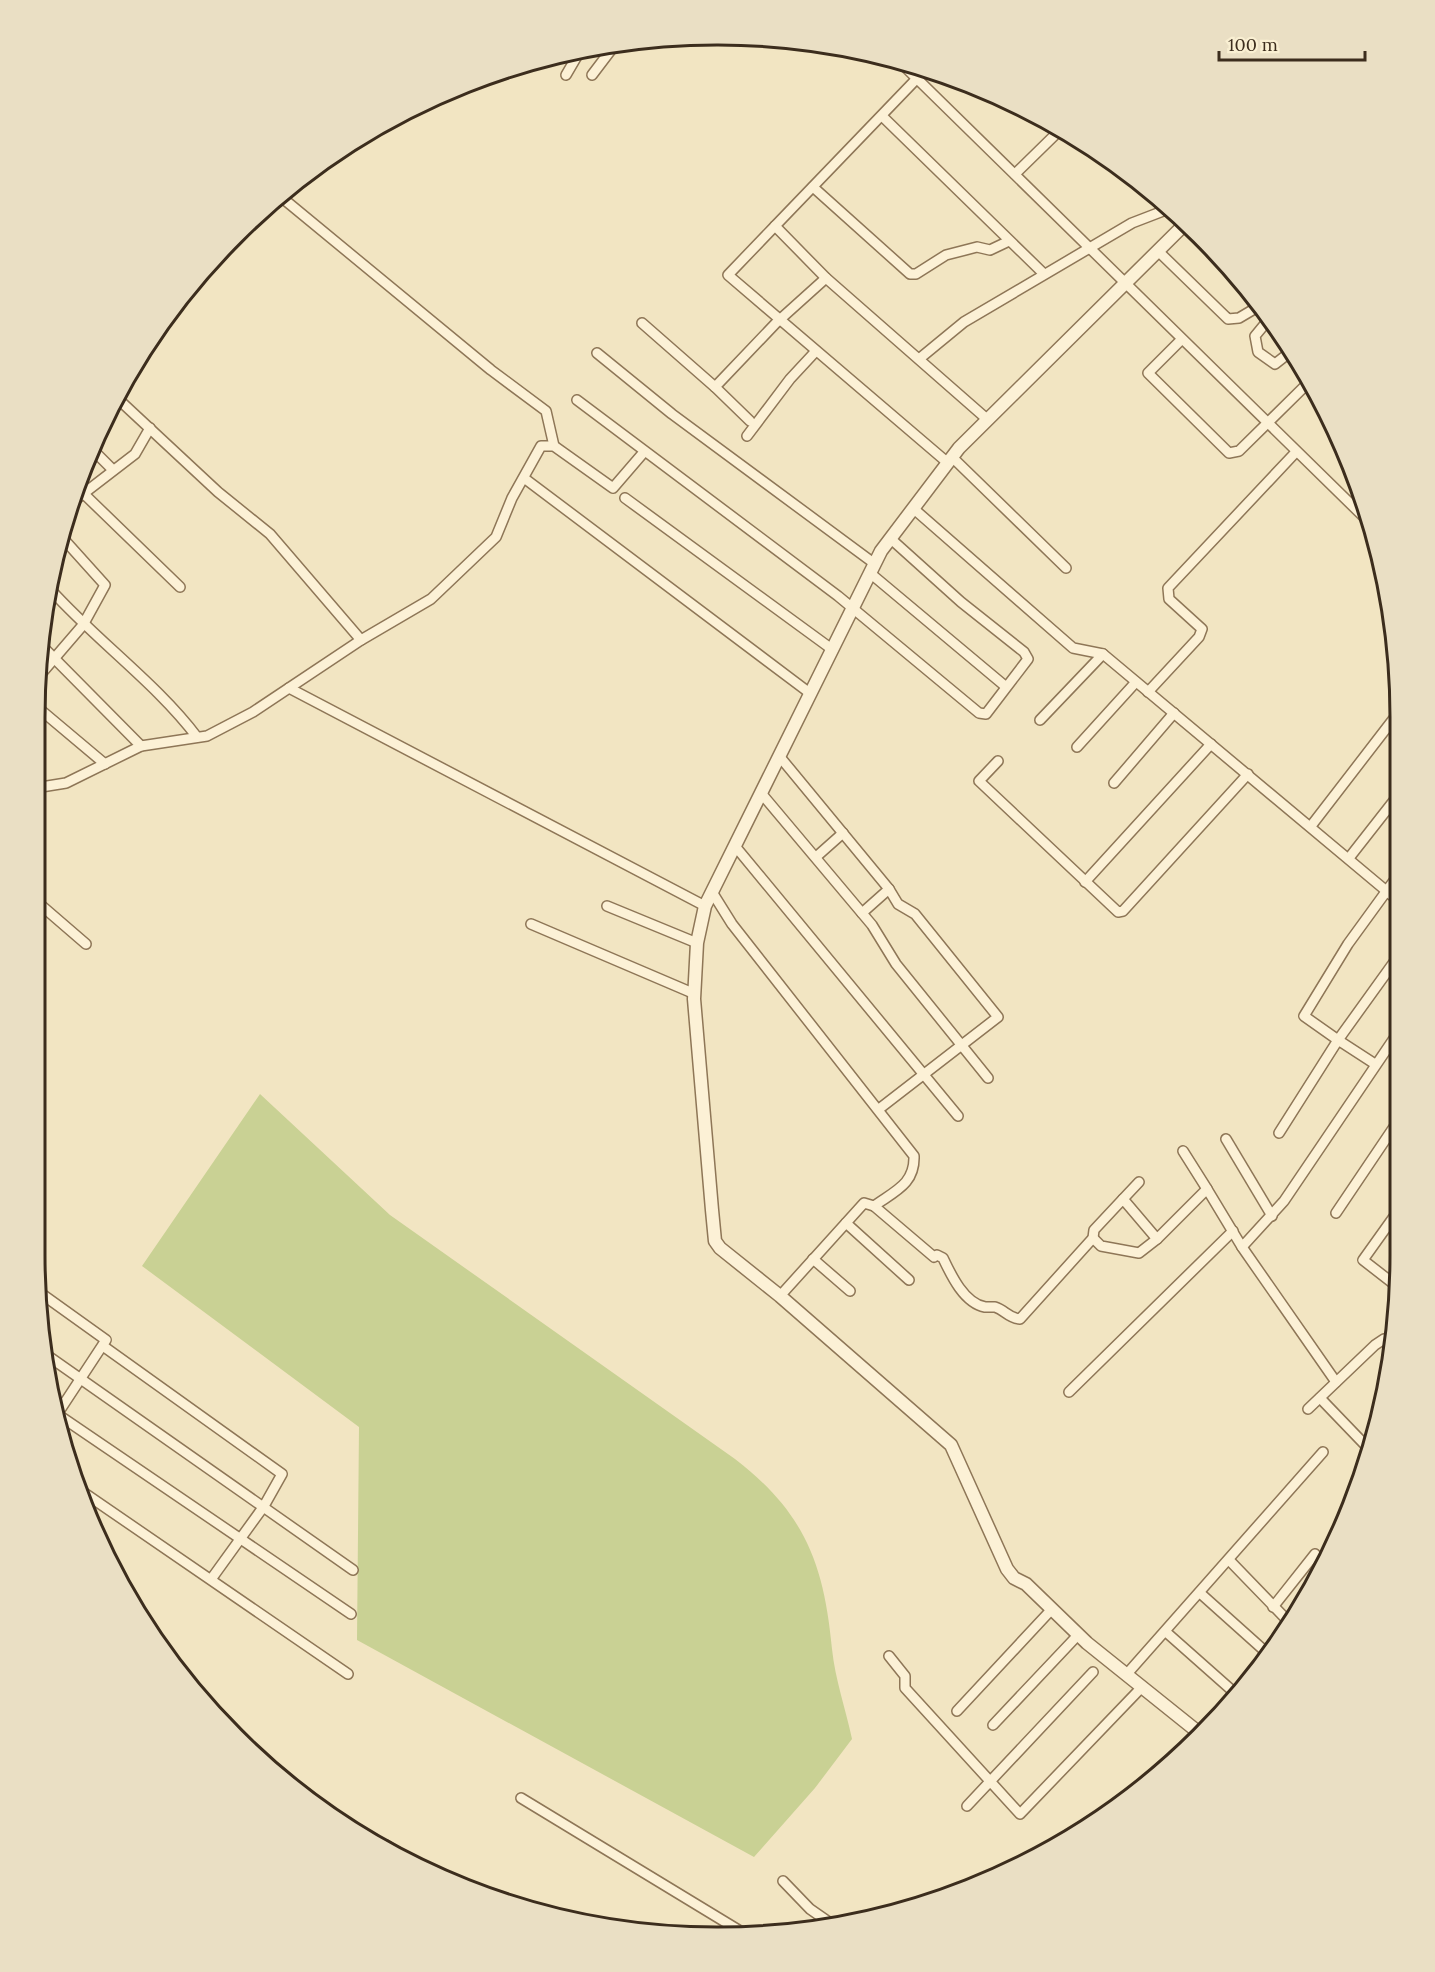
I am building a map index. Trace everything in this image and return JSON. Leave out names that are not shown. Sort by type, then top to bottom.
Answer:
[{"type":"street","points":[[592,75],[607,55]]},
{"type":"street","points":[[566,75],[574,61]]},
{"type":"street","points":[[910,74],[1357,510]]},
{"type":"street","points":[[919,76],[728,275],[816,351],[950,460],[1066,568]]},
{"type":"street","points":[[882,116],[1044,274]]},
{"type":"street","points":[[1015,174],[1055,135]]},
{"type":"street","points":[[813,187],[910,274],[916,274],[946,255],[977,248],[990,250],[1009,241]]},
{"type":"street","points":[[287,202],[491,370],[546,411],[554,446]]},
{"type":"street","points":[[919,359],[964,322],[1132,222],[1161,212]]},
{"type":"street","points":[[775,226],[826,278],[988,420]]},
{"type":"street","points":[[1180,229],[950,460],[891,539],[873,569],[705,906],[697,943],[695,994],[715,1241],[740,1266],[780,1296],[951,1445],[1006,1569],[1014,1578],[1026,1584],[1078,1635],[1194,1729]]},
{"type":"street","points":[[1158,251],[1228,319],[1239,318],[1252,310]]},
{"type":"street","points":[[715,387],[779,320],[826,278]]},
{"type":"street","points":[[642,323],[750,421]]},
{"type":"street","points":[[1264,326],[1255,336],[1258,352],[1275,364],[1285,356]]},
{"type":"street","points":[[1181,340],[1148,373],[1225,450],[1234,453],[1304,388]]},
{"type":"street","points":[[747,436],[790,379],[816,351]]},
{"type":"street","points":[[597,353],[672,414],[873,569],[1005,686]]},
{"type":"street","points":[[577,400],[853,609],[979,713],[986,714],[1005,686],[1026,665],[1028,659],[1024,652],[961,602],[891,539]]},
{"type":"street","points":[[123,403],[218,492],[270,534],[361,640]]},
{"type":"street","points":[[150,428],[135,454],[84,494],[180,587]]},
{"type":"street","points":[[45,786],[66,783],[141,746],[207,736],[253,712],[361,640],[431,599],[496,537],[541,446],[554,446],[613,488],[644,452]]},
{"type":"street","points":[[1148,692],[1199,637],[1202,629],[1169,599],[1168,588],[1296,452]]},
{"type":"street","points":[[98,455],[113,470]]},
{"type":"street","points":[[524,478],[811,694]]},
{"type":"street","points":[[626,498],[833,650]]},
{"type":"street","points":[[914,509],[1073,648],[1103,654],[1390,894]]},
{"type":"street","points":[[47,666],[82,625],[105,585],[68,544]]},
{"type":"street","points":[[56,596],[82,625],[181,716],[197,737]]},
{"type":"street","points":[[48,653],[141,746]]},
{"type":"street","points":[[1040,720],[1103,654]]},
{"type":"street","points":[[1077,747],[1136,682]]},
{"type":"street","points":[[289,688],[705,906]]},
{"type":"street","points":[[1113,783],[1174,713]]},
{"type":"street","points":[[45,714],[105,764]]},
{"type":"street","points":[[1311,826],[1390,723]]},
{"type":"street","points":[[1085,882],[1211,744]]},
{"type":"street","points":[[780,757],[890,889],[898,904],[915,914],[998,1017],[925,1076],[879,1109]]},
{"type":"street","points":[[998,761],[979,781],[1114,909],[1123,910],[1248,774]]},
{"type":"street","points":[[761,793],[862,913],[896,964],[988,1078]]},
{"type":"street","points":[[1349,858],[1390,806]]},
{"type":"street","points":[[816,857],[843,833]]},
{"type":"street","points":[[735,846],[958,1116]]},
{"type":"street","points":[[1375,1064],[1304,1016],[1305,1011],[1390,885]]},
{"type":"street","points":[[862,913],[890,889]]},
{"type":"street","points":[[712,892],[732,924],[914,1156],[915,1170],[909,1181],[874,1206]]},
{"type":"street","points":[[607,906],[697,943]]},
{"type":"street","points":[[45,909],[86,944]]},
{"type":"street","points":[[531,924],[695,994]]},
{"type":"street","points":[[1279,1133],[1338,1040],[1390,967]]},
{"type":"street","points":[[1242,1247],[1272,1216],[1390,1044]]},
{"type":"street","points":[[1336,1213],[1390,1132]]},
{"type":"street","points":[[1226,1139],[1272,1216]]},
{"type":"street","points":[[1183,1151],[1242,1247],[1336,1382]]},
{"type":"street","points":[[780,1296],[864,1203],[874,1206],[922,1249],[934,1257],[937,1255],[943,1258],[953,1280],[974,1302],[984,1307],[994,1307],[1012,1318],[1020,1318],[1093,1238],[1094,1230],[1139,1182]]},
{"type":"street","points":[[1093,1238],[1101,1246],[1139,1253],[1157,1239],[1207,1189]]},
{"type":"street","points":[[1123,1199],[1157,1239]]},
{"type":"street","points":[[1389,1280],[1363,1260],[1390,1222]]},
{"type":"street","points":[[846,1223],[909,1280]]},
{"type":"street","points":[[1069,1392],[1233,1232]]},
{"type":"street","points":[[813,1259],[850,1291]]},
{"type":"street","points":[[46,1297],[106,1340],[63,1406]]},
{"type":"street","points":[[1308,1408],[1384,1339]]},
{"type":"street","points":[[103,1346],[282,1474],[264,1506],[212,1578]]},
{"type":"street","points":[[54,1360],[353,1570]]},
{"type":"street","points":[[1320,1398],[1363,1443]]},
{"type":"street","points":[[66,1422],[351,1614]]},
{"type":"street","points":[[1126,1675],[1323,1452]]},
{"type":"street","points":[[91,1497],[212,1578],[348,1674]]},
{"type":"street","points":[[1273,1607],[1315,1554]]},
{"type":"street","points":[[1229,1560],[1284,1617]]},
{"type":"street","points":[[1200,1593],[1262,1649]]},
{"type":"street","points":[[957,1711],[1052,1609]]},
{"type":"street","points":[[1166,1632],[1230,1689]]},
{"type":"street","points":[[993,1725],[1078,1635]]},
{"type":"street","points":[[889,1656],[905,1676],[905,1688],[1020,1814],[1142,1687]]},
{"type":"street","points":[[967,1806],[1093,1672]]},
{"type":"street","points":[[521,1798],[733,1927]]},
{"type":"street","points":[[783,1881],[810,1909],[824,1918]]},
{"type":"green space","points":[[260,1094],[390,1215],[735,1459],[759,1479],[794,1520],[807,1542],[823,1591],[833,1660],[852,1739],[815,1788],[754,1857],[357,1640],[359,1427],[142,1266]]}]
